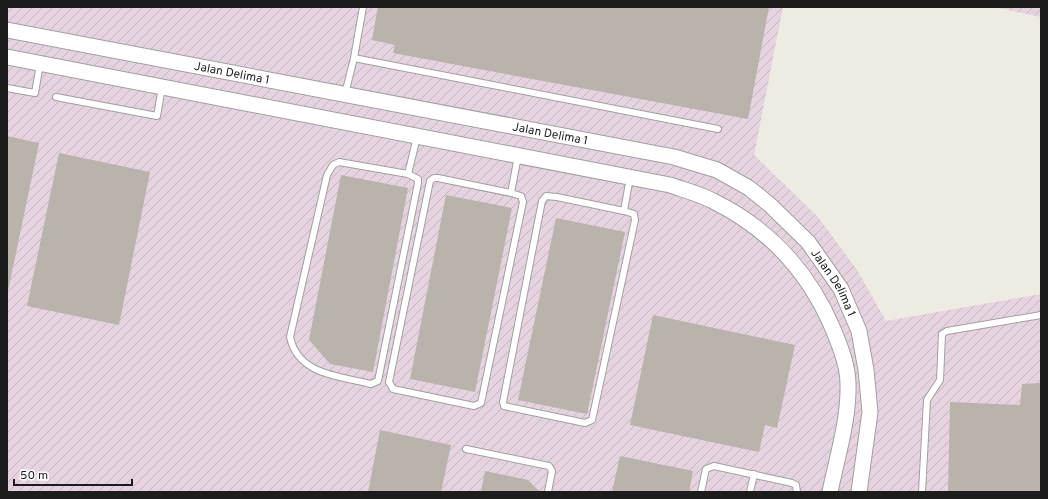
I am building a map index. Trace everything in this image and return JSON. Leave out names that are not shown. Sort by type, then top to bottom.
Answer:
[{"type":"street","name":"Jalan Delima 1","points":[[7,30],[674,157],[717,170],[749,188],[770,205],[808,242],[841,289],[859,332],[866,370],[870,412],[858,492]]},
{"type":"street","name":"Jalan Delima 1","points":[[7,57],[670,185],[712,200],[758,229],[786,254],[809,286],[828,317],[842,350],[848,383],[847,410],[830,492]]},
{"type":"lane","points":[[345,94],[354,58],[363,7]]},
{"type":"lane","points":[[354,58],[718,129]]},
{"type":"lane","points":[[7,88],[35,93],[40,64]]},
{"type":"lane","points":[[56,97],[157,116],[162,87]]},
{"type":"lane","points":[[408,174],[416,137]]},
{"type":"lane","points":[[511,193],[518,156]]},
{"type":"lane","points":[[339,162],[408,174],[418,179],[418,183],[378,381],[371,384],[312,369],[296,355],[290,337],[327,175],[333,165],[339,162]]},
{"type":"lane","points":[[624,210],[630,177]]},
{"type":"lane","points":[[434,178],[438,178],[511,193],[521,196],[523,202],[481,403],[474,406],[393,390],[389,382],[430,182],[434,178]]},
{"type":"lane","points":[[546,196],[557,197],[624,210],[634,214],[635,220],[592,420],[585,423],[504,406],[503,402],[542,201],[546,196]]},
{"type":"lane","points":[[922,492],[927,400],[940,380],[942,334],[947,331],[1041,315]]},
{"type":"lane","points":[[466,449],[549,466],[552,471],[548,492]]},
{"type":"lane","points":[[701,492],[706,469],[709,466],[792,483],[796,485],[797,492]]},
{"type":"lane","points":[[750,492],[754,474]]},
{"type":"shaded area","points":[[7,7],[783,7],[754,155],[818,217],[857,270],[886,321],[1041,294],[1041,492],[7,492]]},
{"type":"shaded area","points":[[994,7],[1041,7],[1041,17]]},
{"type":"building","points":[[378,7],[769,7],[748,119],[393,53],[395,45],[372,40]]},
{"type":"building","points":[[7,136],[39,143],[8,291],[7,291]]},
{"type":"building","points":[[59,153],[150,172],[119,325],[27,306]]},
{"type":"building","points":[[341,175],[408,188],[373,372],[330,364],[309,340]]},
{"type":"building","points":[[446,195],[512,208],[475,392],[410,379]]},
{"type":"building","points":[[556,218],[625,232],[587,414],[518,400]]},
{"type":"building","points":[[653,315],[795,345],[777,428],[765,425],[759,452],[630,425]]},
{"type":"building","points":[[1041,383],[1041,492],[948,492],[950,402],[1020,405],[1022,384]]},
{"type":"building","points":[[380,430],[451,445],[441,492],[368,492]]},
{"type":"building","points":[[620,456],[693,471],[689,492],[612,492]]},
{"type":"building","points":[[485,471],[528,480],[540,492],[481,492]]}]
